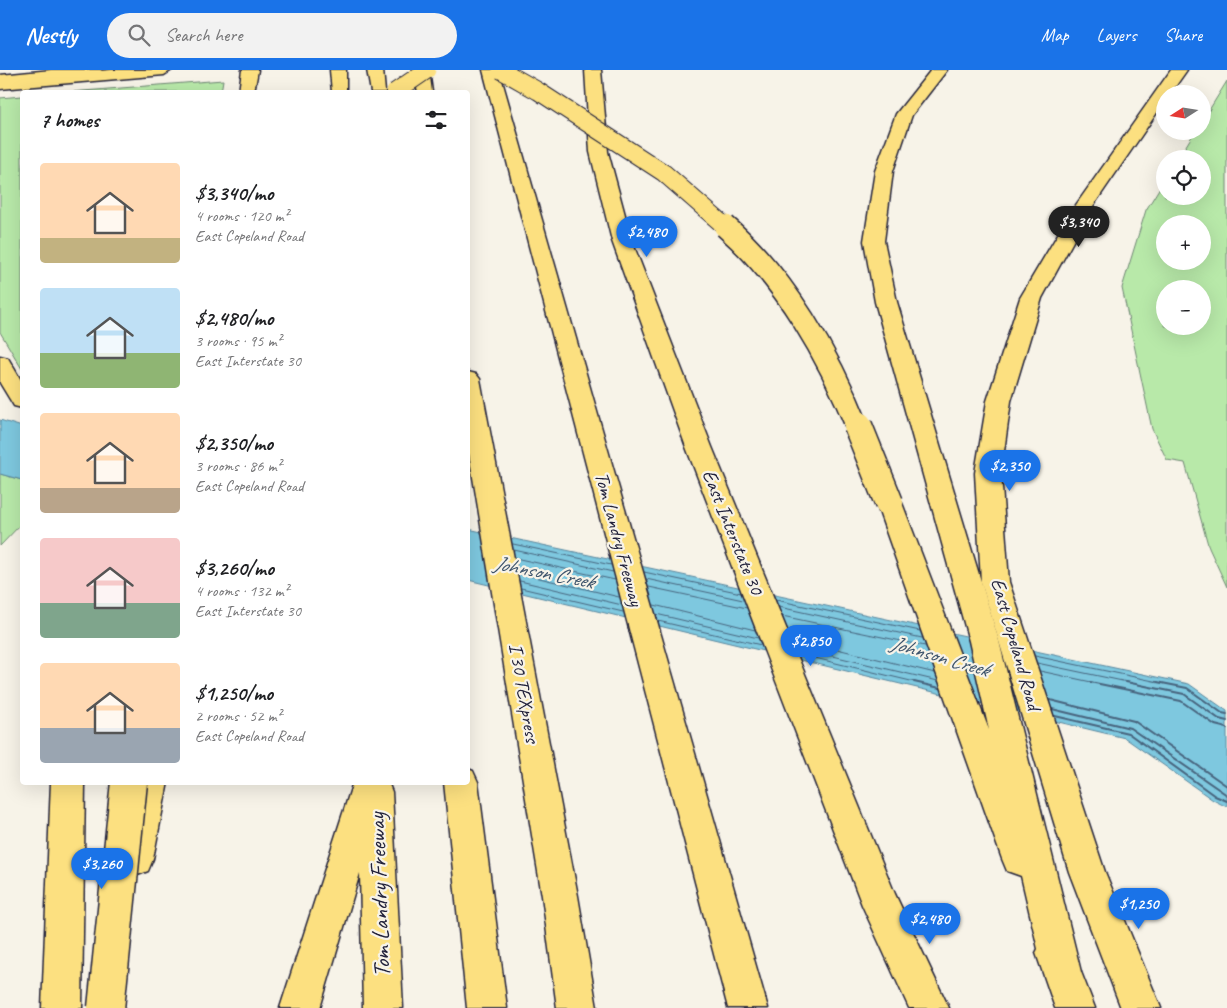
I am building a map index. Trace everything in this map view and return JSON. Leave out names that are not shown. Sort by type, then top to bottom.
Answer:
[{"type":"main road","points":[[0,82],[94,70]]},
{"type":"main road","points":[[0,82],[164,70]]},
{"type":"main road","points":[[247,90],[250,70]]},
{"type":"main road","points":[[338,70],[339,90]]},
{"type":"main road","points":[[375,70],[378,90]]},
{"type":"main road","points":[[421,70],[425,90]]},
{"type":"main road","points":[[398,90],[427,70]]},
{"type":"main road","name":"Tom Landry Freeway","points":[[491,70],[748,1008]]},
{"type":"main road","points":[[501,70],[538,91],[664,173],[733,233],[791,299],[842,387],[889,504],[1075,1008]]},
{"type":"main road","name":"East Interstate 30","points":[[593,70],[600,152],[622,241],[699,447],[881,904],[929,1008]]},
{"type":"main road","points":[[939,70],[904,114],[884,171],[874,241],[886,302],[984,641],[1062,971]]},
{"type":"main road","name":"East Copeland Road","points":[[1141,1008],[1087,872],[995,582],[988,473],[999,401],[1031,298],[1080,212],[1179,70]]},
{"type":"main road","points":[[0,364],[20,398]]},
{"type":"main road","name":"I 30 TEXpress","points":[[470,390],[560,896],[577,1008]]},
{"type":"main road","points":[[62,1008],[68,785]]},
{"type":"main road","points":[[105,1008],[129,785]]},
{"type":"main road","points":[[105,1008],[150,785]]},
{"type":"main road","points":[[300,1008],[369,785]]},
{"type":"main road","name":"Tom Landry Freeway","points":[[374,785],[383,1008]]},
{"type":"main road","points":[[461,785],[487,1008]]},
{"type":"green space","points":[[223,80],[221,90],[96,90]]},
{"type":"green space","points":[[1227,81],[1227,587],[1209,548],[1185,463],[1167,460],[1152,429],[1122,288],[1146,210],[1156,194],[1156,205],[1211,205],[1211,150],[1183,150],[1190,140],[1211,140],[1211,107]]},
{"type":"green space","points":[[20,96],[20,366],[0,332],[0,98]]},
{"type":"green space","points":[[0,474],[20,479],[20,525],[0,546]]},
{"type":"water","points":[[0,420],[20,426],[20,479],[0,474]]},
{"type":"water","name":"Johnson Creek","points":[[470,529],[1189,684],[1227,711],[1227,807],[1213,800],[1125,738],[470,580]]}]
